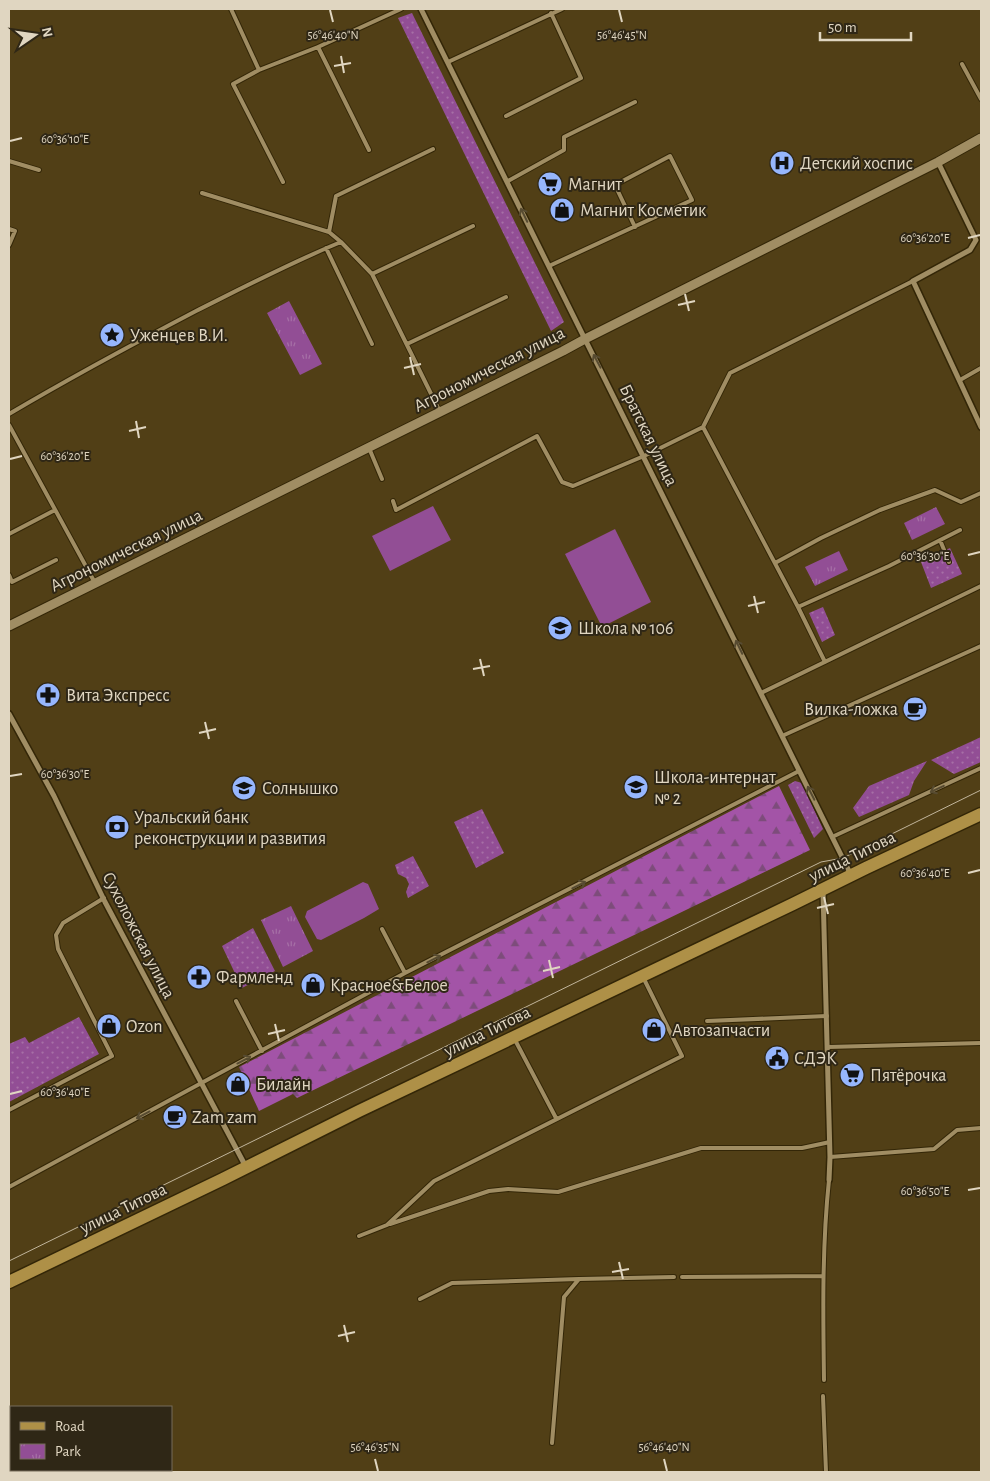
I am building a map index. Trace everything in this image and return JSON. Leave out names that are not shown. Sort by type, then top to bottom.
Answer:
[{"type":"main road","name":"улица Титова","points":[[9,1282],[246,1168],[359,1111],[981,814]]},
{"type":"street","name":"Братская улица","points":[[421,9],[852,875]]},
{"type":"street","name":"Агрономическая улица","points":[[9,626],[563,351],[938,162],[981,138]]},
{"type":"street","points":[[938,162],[978,238],[970,250],[912,281],[981,427]]},
{"type":"street","name":"Сухоложская улица","points":[[9,714],[54,796],[104,898],[246,1168]]},
{"type":"street","points":[[823,889],[830,1142],[829,1180]]},
{"type":"lane","points":[[231,9],[260,70]]},
{"type":"lane","points":[[283,182],[234,84],[260,70],[318,47],[401,9]]},
{"type":"lane","points":[[448,62],[562,9]]},
{"type":"lane","points":[[506,116],[581,78],[551,13]]},
{"type":"lane","points":[[318,47],[369,150]]},
{"type":"lane","points":[[962,64],[981,99]]},
{"type":"lane","points":[[508,181],[564,150],[564,137],[635,102]]},
{"type":"lane","points":[[329,232],[336,196],[433,149]]},
{"type":"lane","points":[[549,266],[635,227],[692,200],[670,156],[614,185],[635,227]]},
{"type":"lane","points":[[9,161],[39,170]]},
{"type":"lane","points":[[202,193],[329,232],[341,242],[372,274],[440,412]]},
{"type":"lane","points":[[372,274],[473,226]]},
{"type":"lane","points":[[9,229],[14,231],[9,245]]},
{"type":"lane","points":[[9,414],[64,381],[142,339],[234,292],[341,242]]},
{"type":"lane","points":[[326,248],[372,344]]},
{"type":"lane","points":[[393,501],[396,510],[537,436],[562,482],[572,486],[644,456],[702,427],[730,373],[912,281]]},
{"type":"lane","points":[[407,344],[506,296]]},
{"type":"lane","points":[[960,380],[981,368]]},
{"type":"lane","points":[[9,425],[95,583]]},
{"type":"lane","points":[[702,427],[798,606],[825,662]]},
{"type":"lane","points":[[369,448],[382,479]]},
{"type":"lane","points":[[775,563],[821,538],[880,510],[935,490],[961,502],[981,493]]},
{"type":"lane","points":[[9,534],[55,510]]},
{"type":"lane","points":[[798,606],[889,566],[960,530]]},
{"type":"lane","points":[[940,540],[949,562]]},
{"type":"lane","points":[[9,575],[12,582],[56,560]]},
{"type":"lane","points":[[761,693],[981,586]]},
{"type":"lane","points":[[782,736],[981,646]]},
{"type":"lane","points":[[832,837],[981,768]]},
{"type":"lane","points":[[9,1187],[405,974],[799,771]]},
{"type":"lane","points":[[9,1110],[112,1056],[58,949],[56,936],[62,923],[104,898]]},
{"type":"lane","points":[[382,929],[405,974]]},
{"type":"lane","points":[[387,1225],[434,1181],[682,1056],[642,975]]},
{"type":"lane","points":[[236,1001],[262,1051]]},
{"type":"lane","points":[[707,1021],[827,1016]]},
{"type":"lane","points":[[513,1038],[556,1118]]},
{"type":"lane","points":[[828,1047],[981,1043]]},
{"type":"lane","points":[[830,1157],[934,1150],[957,1130],[981,1128]]},
{"type":"lane","points":[[359,1236],[489,1191],[508,1189],[558,1192],[701,1148],[802,1148],[830,1142]]},
{"type":"lane","points":[[824,1380],[824,1223],[829,1180]]},
{"type":"lane","points":[[682,1277],[823,1276]]},
{"type":"lane","points":[[420,1299],[452,1283],[674,1277]]},
{"type":"lane","points":[[552,1443],[564,1297],[579,1279]]},
{"type":"lane","points":[[823,1396],[826,1472]]},
{"type":"green space","points":[[412,13],[564,322],[551,331],[398,18]]},
{"type":"green space","points":[[289,301],[322,364],[300,375],[267,313]]},
{"type":"green space","points":[[433,506],[451,540],[390,571],[372,536]]},
{"type":"green space","points":[[936,507],[945,524],[912,540],[904,523]]},
{"type":"green space","points":[[615,529],[651,602],[602,627],[565,554]]},
{"type":"green space","points":[[950,548],[962,574],[931,588],[921,562]]},
{"type":"green space","points":[[839,551],[848,570],[815,586],[805,567]]},
{"type":"green space","points":[[823,607],[835,635],[822,642],[809,613]]},
{"type":"green space","points":[[981,737],[981,762],[954,774],[931,760]]},
{"type":"green space","points":[[927,761],[914,781],[909,795],[859,817],[853,808],[869,786]]},
{"type":"green space","points":[[795,781],[802,783],[823,829],[814,838],[788,785]]},
{"type":"green space","points":[[779,786],[810,850],[297,1098],[293,1094],[259,1111],[239,1067]]},
{"type":"green space","points":[[482,809],[504,853],[476,868],[454,822]]},
{"type":"green space","points":[[413,856],[429,886],[408,898],[406,892],[409,884],[406,878],[398,874],[395,865]]},
{"type":"green space","points":[[363,882],[368,884],[379,909],[321,940],[317,939],[305,917],[307,911]]},
{"type":"green space","points":[[291,906],[313,951],[283,967],[261,920]]},
{"type":"green space","points":[[253,928],[275,971],[242,988],[222,946]]},
{"type":"green space","points":[[79,1017],[99,1054],[9,1102],[9,1044],[25,1037],[29,1043]]},
{"type":"tram line","points":[[9,1261],[821,862],[843,858],[981,790]]},
{"type":"place","name":"Детский хоспис","points":[[782,163]]},
{"type":"place","name":"Магнит","points":[[550,184]]},
{"type":"place","name":"Магнит Косметик","points":[[562,210]]},
{"type":"place","name":"Уженцев В.И.","points":[[112,335]]},
{"type":"place","name":"Школа № 106","points":[[560,628]]},
{"type":"place","name":"Вита Экспресс","points":[[48,695]]},
{"type":"place","name":"Вилка-ложка","points":[[915,709]]},
{"type":"place","name":"Школа-интернат № 2","points":[[636,787]]},
{"type":"place","name":"Солнышко","points":[[244,788]]},
{"type":"place","name":"Уральский банк реконструкции и развития","points":[[117,827]]},
{"type":"place","name":"Фармленд","points":[[199,977]]},
{"type":"place","name":"Красное&Белое","points":[[313,985]]},
{"type":"place","name":"Ozon","points":[[109,1026]]},
{"type":"place","name":"Автозапчасти","points":[[654,1030]]},
{"type":"place","name":"СДЭК","points":[[777,1058]]},
{"type":"place","name":"Пятёрочка","points":[[852,1075]]},
{"type":"place","name":"Билайн","points":[[238,1084]]},
{"type":"place","name":"Zam zam","points":[[175,1117]]}]
